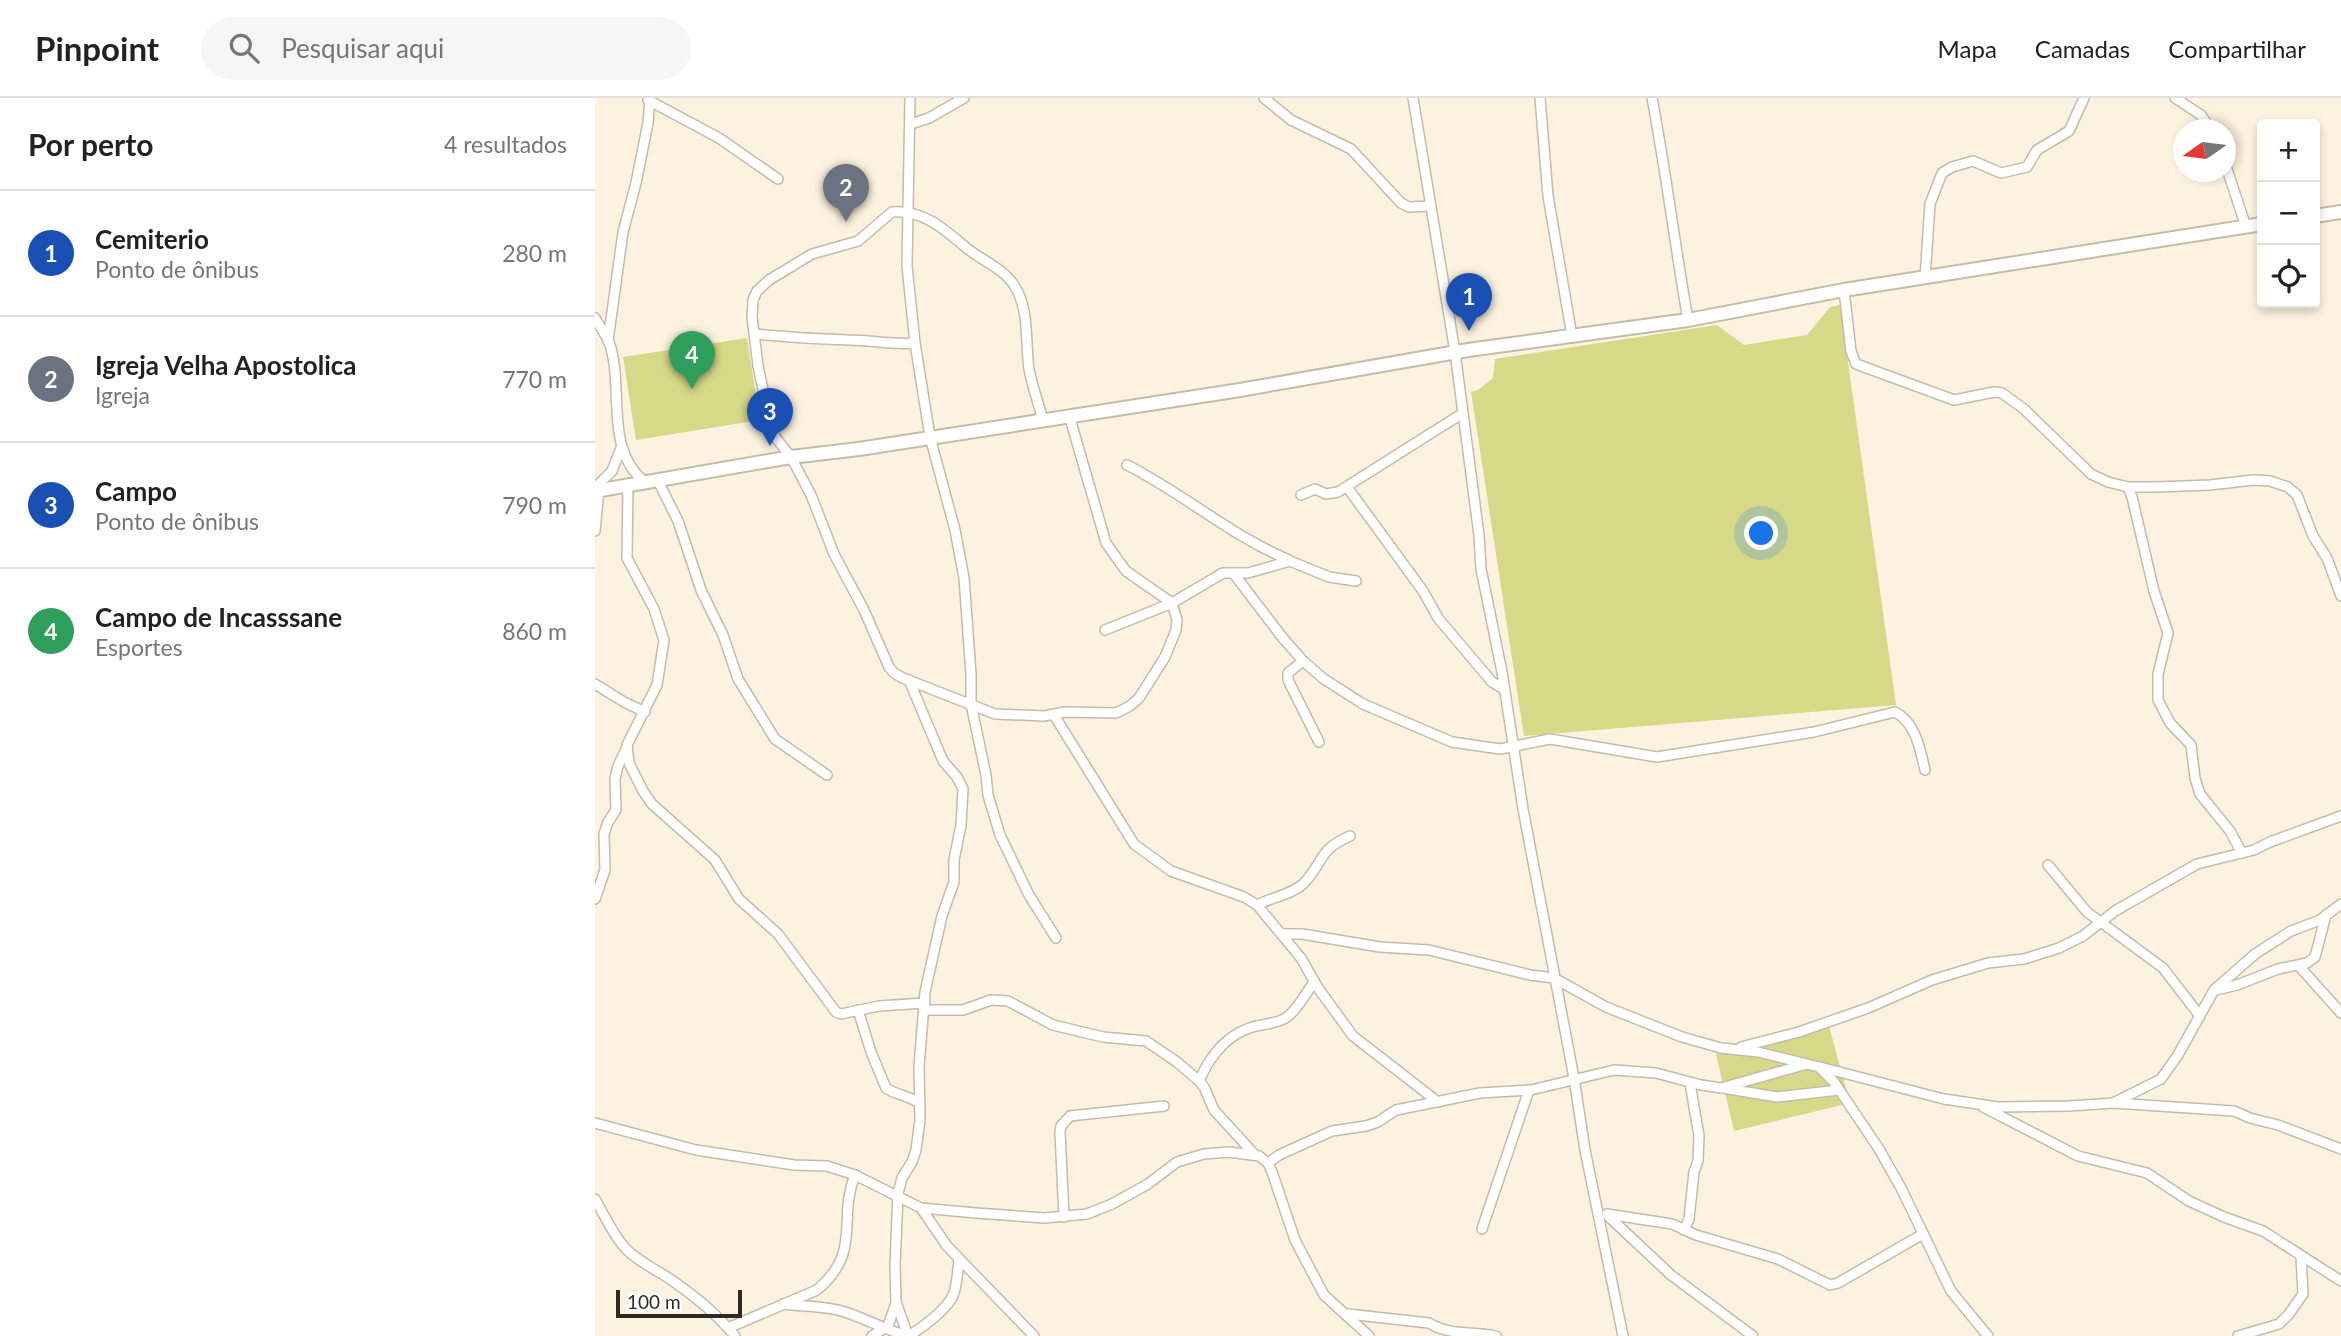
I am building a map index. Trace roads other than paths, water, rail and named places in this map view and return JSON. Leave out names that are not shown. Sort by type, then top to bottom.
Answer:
[{"type":"street","points":[[911,98],[907,266],[915,343],[930,437],[955,530],[964,578],[971,704],[988,795],[1000,835],[1029,895],[1056,938]]},
{"type":"street","points":[[911,124],[929,118],[964,98]]},
{"type":"street","points":[[1264,98],[1291,120],[1351,149],[1401,203],[1409,207],[1430,206]]},
{"type":"street","points":[[1412,98],[1455,352],[1481,569],[1554,978],[1623,1336]]},
{"type":"street","points":[[1540,98],[1548,196],[1572,336]]},
{"type":"street","points":[[1652,98],[1669,186],[1670,215],[1688,320]]},
{"type":"street","points":[[1925,278],[1930,204],[1942,173],[1973,161],[2001,173],[2027,167],[2037,150],[2069,131],[2084,98]]},
{"type":"street","points":[[2175,98],[2204,119]]},
{"type":"street","points":[[608,341],[623,232],[648,123],[648,99],[695,123],[778,179]]},
{"type":"street","points":[[2231,182],[2246,226]]},
{"type":"street","points":[[2320,215],[2341,212]]},
{"type":"street","points":[[1044,421],[1029,368],[1028,335],[1014,285],[1006,275],[969,251],[936,222],[908,214],[889,214],[859,242],[812,254],[769,280],[753,299],[752,317],[758,366],[771,427],[811,495],[834,554],[864,610],[889,667],[894,673],[909,680],[995,714],[1116,713],[1139,698],[1150,684],[1172,642],[1177,620],[1172,603],[1126,571],[1106,543],[1069,415]]},
{"type":"street","points":[[596,490],[791,457],[859,449],[1240,390],[1455,352],[1688,320],[1844,290],[2257,225]]},
{"type":"street","points":[[1844,290],[1851,351],[1856,364],[1954,400],[1994,392],[2002,393],[2017,403],[2091,474],[2128,487],[2210,485],[2253,480],[2270,481],[2288,487],[2297,495],[2341,596]]},
{"type":"street","points":[[595,317],[608,341],[614,364],[621,448],[631,469],[651,480],[677,521],[701,590],[723,635],[738,679],[775,739],[827,775]]},
{"type":"street","points":[[755,334],[827,341],[915,343]]},
{"type":"street","points":[[1301,495],[1315,489],[1332,494],[1347,487],[1463,413]]},
{"type":"street","points":[[595,531],[596,490],[612,471],[621,448]]},
{"type":"street","points":[[1127,466],[1161,482],[1272,553],[1329,577],[1356,581]]},
{"type":"street","points":[[595,899],[604,877],[604,834],[616,810],[615,779],[618,766],[657,685],[664,640],[654,609],[627,558],[628,484]]},
{"type":"street","points":[[1347,487],[1423,591],[1439,618],[1492,682],[1504,688]]},
{"type":"street","points":[[2128,487],[2168,632],[2158,674],[2158,700],[2170,723],[2191,745],[2200,794],[2230,831],[2242,853]]},
{"type":"street","points":[[1105,630],[1172,603],[1223,573],[1248,573],[1290,561]]},
{"type":"street","points":[[1234,574],[1303,661],[1342,692],[1452,742],[1500,749],[1550,739],[1657,757],[1814,732],[1895,712],[1907,720],[1913,730],[1925,770]]},
{"type":"street","points":[[1303,661],[1288,673],[1288,680],[1319,742]]},
{"type":"street","points":[[872,1336],[884,1329],[893,1317],[896,1303],[895,1233],[899,1185],[916,1150],[920,1104],[919,1068],[929,969],[942,916],[954,882],[954,860],[961,825],[963,789],[943,761],[909,680]]},
{"type":"street","points":[[595,684],[645,712]]},
{"type":"street","points":[[1053,715],[1134,844],[1171,870],[1244,897],[1257,905],[1301,958],[1314,982],[1353,1036],[1438,1102]]},
{"type":"street","points":[[627,745],[629,763],[652,804],[715,860],[739,899],[778,934],[832,1009],[841,1013],[879,1006],[963,1010],[991,1000],[1008,1001],[1053,1025],[1103,1037],[1146,1041],[1199,1081],[1214,1110],[1255,1155]]},
{"type":"street","points":[[1736,1049],[1859,1012],[1932,980],[1989,963],[2024,958],[2059,948],[2083,936],[2115,911],[2186,869],[2242,853],[2341,816]]},
{"type":"street","points":[[1257,905],[1296,889],[1309,877],[1331,845],[1350,836]]},
{"type":"street","points":[[2048,865],[2087,912],[2163,968],[2200,1016]]},
{"type":"street","points":[[2114,1103],[2161,1079],[2178,1055],[2214,990],[2255,954],[2341,904]]},
{"type":"street","points":[[2214,990],[2237,985],[2278,969],[2299,966],[2315,957],[2326,915]]},
{"type":"street","points":[[1283,934],[1302,934],[1380,947],[1429,950],[1530,975],[1554,978],[1606,1007],[1697,1041],[1843,1071],[1931,1097],[2021,1107],[2114,1103],[2234,1111],[2341,1149]]},
{"type":"street","points":[[2299,966],[2341,1013]]},
{"type":"street","points":[[1199,1081],[1206,1065],[1232,1036],[1239,1031],[1289,1016],[1314,982]]},
{"type":"street","points":[[858,1010],[870,1052],[886,1088],[920,1104]]},
{"type":"street","points":[[1721,1088],[1807,1064]]},
{"type":"street","points":[[1819,1067],[1839,1090],[1879,1149],[1951,1291],[1988,1336]]},
{"type":"street","points":[[1268,1163],[1279,1155],[1332,1131],[1366,1126],[1378,1122],[1396,1110],[1480,1093],[1553,1086],[1574,1078],[1614,1070],[1656,1073],[1690,1083],[1777,1097],[1839,1090]]},
{"type":"street","points":[[1684,1230],[1689,1219],[1699,1136],[1690,1083]]},
{"type":"street","points":[[1482,1229],[1529,1090]]},
{"type":"street","points":[[1975,1103],[2078,1156],[2147,1173],[2189,1200],[2224,1217],[2263,1231],[2341,1281]]},
{"type":"street","points":[[1064,1217],[1060,1132],[1061,1126],[1070,1116],[1164,1106]]},
{"type":"street","points":[[595,1123],[697,1150],[794,1165],[827,1166],[876,1184],[899,1199],[921,1208],[1044,1218],[1087,1214],[1112,1204],[1148,1184],[1185,1158],[1229,1152],[1255,1155],[1268,1163],[1295,1240],[1324,1296],[1369,1336]]},
{"type":"street","points":[[728,1328],[817,1290],[836,1270],[843,1258],[855,1175]]},
{"type":"street","points":[[595,1199],[610,1228],[636,1258],[718,1315],[735,1336]]},
{"type":"street","points":[[1597,1207],[1671,1275],[1753,1336]]},
{"type":"street","points":[[921,1208],[939,1237],[1034,1336]]},
{"type":"street","points":[[1607,1214],[1672,1224],[1778,1259],[1830,1285],[1923,1234]]},
{"type":"street","points":[[2238,1336],[2279,1324],[2289,1314],[2303,1294],[2301,1257]]},
{"type":"street","points":[[908,1336],[937,1314],[951,1299],[955,1292],[959,1259]]},
{"type":"street","points":[[896,1303],[908,1336]]},
{"type":"street","points":[[783,1304],[843,1311],[908,1336]]},
{"type":"street","points":[[1346,1314],[1429,1323],[1457,1334],[1496,1336]]},
{"type":"place","name":"Igreja Velha Apostolica","points":[[846,222]]},
{"type":"place","name":"Cemiterio","points":[[1469,331]]},
{"type":"place","name":"Campo de Incasssane","points":[[692,389]]},
{"type":"place","name":"Campo","points":[[770,446]]}]
